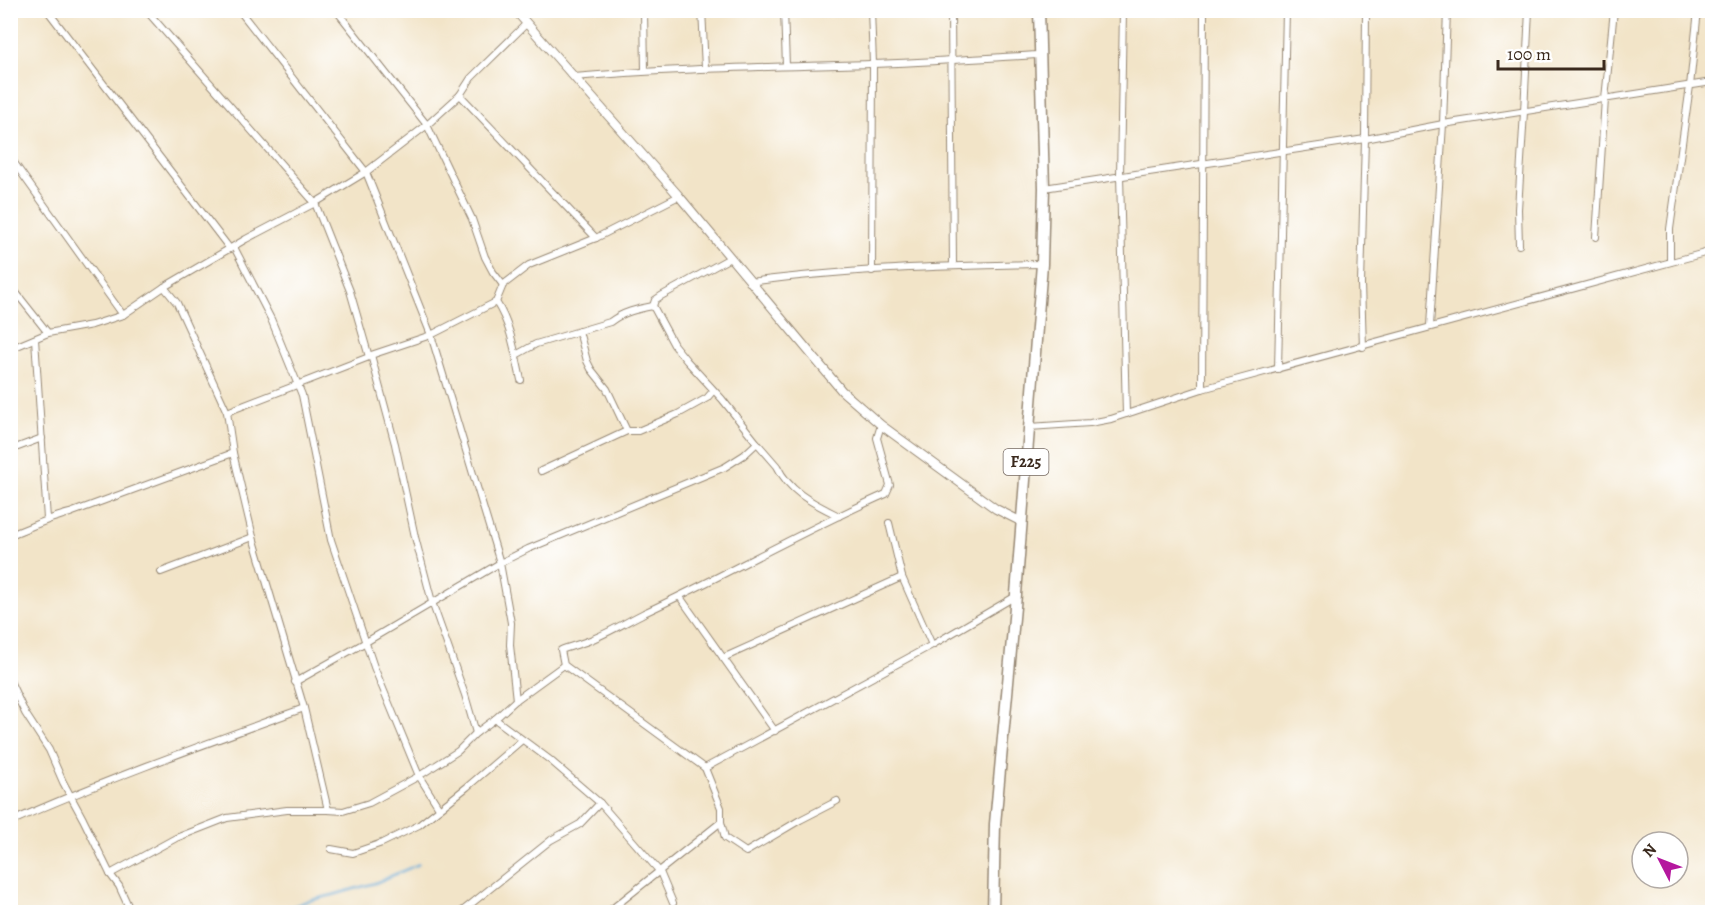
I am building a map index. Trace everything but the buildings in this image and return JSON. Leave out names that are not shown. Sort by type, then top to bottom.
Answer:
[{"type":"main road","name":"F225","points":[[993,912],[995,824],[1016,596],[1042,264],[1044,188],[1039,10]]},
{"type":"street","points":[[47,10],[232,248],[271,319],[302,394],[331,540],[374,667],[419,776],[439,808]]},
{"type":"street","points":[[146,10],[315,203],[350,291],[370,356],[395,444],[432,602],[476,733]]},
{"type":"street","points":[[239,10],[366,172],[431,335],[500,563],[512,623],[510,645],[516,700]]},
{"type":"street","points":[[336,10],[427,125],[472,219],[485,257],[503,285]]},
{"type":"street","points":[[515,10],[679,196],[843,391],[881,425],[996,509],[1022,522]]},
{"type":"street","points":[[644,10],[645,71]]},
{"type":"street","points":[[702,10],[705,68]]},
{"type":"street","points":[[784,10],[786,66]]},
{"type":"street","points":[[871,10],[872,271]]},
{"type":"street","points":[[951,10],[953,265]]},
{"type":"street","points":[[1124,10],[1120,175],[1126,414]]},
{"type":"street","points":[[1202,389],[1204,10]]},
{"type":"street","points":[[1278,369],[1286,10]]},
{"type":"street","points":[[1363,346],[1361,284],[1366,10]]},
{"type":"street","points":[[1430,326],[1448,10]]},
{"type":"street","points":[[1519,245],[1518,209],[1528,10]]},
{"type":"street","points":[[1596,237],[1605,99],[1614,10]]},
{"type":"street","points":[[1670,262],[1670,229],[1698,10]]},
{"type":"street","points":[[10,349],[48,333],[92,325],[123,315],[164,287],[366,172],[427,125],[460,95],[471,78],[526,24]]},
{"type":"street","points":[[574,77],[705,68],[873,64],[1039,55]]},
{"type":"street","points":[[1044,188],[1365,139],[1443,124],[1713,82]]},
{"type":"street","points":[[460,95],[596,238]]},
{"type":"street","points":[[10,157],[123,315]]},
{"type":"street","points":[[227,412],[370,356],[431,335],[496,302],[503,285],[530,265],[596,238],[679,196]]},
{"type":"street","points":[[1029,427],[1090,423],[1126,414],[1202,389],[1713,251]]},
{"type":"street","points":[[730,258],[655,300],[653,306],[674,345],[777,466],[783,478],[804,499],[838,516]]},
{"type":"street","points":[[749,282],[953,265],[1042,264]]},
{"type":"street","points":[[10,285],[48,333]]},
{"type":"street","points":[[164,287],[177,303],[227,412],[233,453],[253,537],[304,708],[328,810]]},
{"type":"street","points":[[496,302],[503,313],[513,342],[521,380]]},
{"type":"street","points":[[516,355],[536,344],[610,322],[629,310],[653,306]]},
{"type":"street","points":[[579,331],[587,361],[607,389],[627,431]]},
{"type":"street","points":[[35,339],[46,519]]},
{"type":"street","points":[[542,471],[627,431],[638,431],[678,414],[700,403],[713,391]]},
{"type":"street","points":[[837,801],[746,852],[725,838],[721,822],[721,808],[705,768],[564,665],[561,650],[593,639],[886,494],[890,485],[878,438],[881,425]]},
{"type":"street","points":[[10,450],[42,438]]},
{"type":"street","points":[[295,682],[500,563],[528,549],[725,467],[757,443]]},
{"type":"street","points":[[10,535],[40,524],[46,519],[70,513],[233,453]]},
{"type":"street","points":[[889,523],[902,577],[932,645]]},
{"type":"street","points":[[162,572],[253,537]]},
{"type":"street","points":[[723,658],[902,577]]},
{"type":"street","points":[[705,768],[932,645],[1016,596]]},
{"type":"street","points":[[680,597],[775,731]]},
{"type":"street","points":[[110,874],[176,838],[227,819],[286,810],[343,811],[369,803],[419,776],[458,751],[516,700],[564,665]]},
{"type":"street","points":[[10,681],[25,713],[49,750],[131,912]]},
{"type":"street","points":[[10,822],[70,795],[168,757],[304,708]]},
{"type":"street","points":[[495,719],[550,760],[600,803],[660,872],[674,903]]},
{"type":"street","points":[[332,849],[353,853],[382,843],[419,825],[522,740]]},
{"type":"street","points":[[461,912],[551,840],[580,824],[600,803]]},
{"type":"street","points":[[608,912],[721,822]]},
{"type":"waterway","points":[[279,912],[307,901],[375,883],[419,864]]}]
